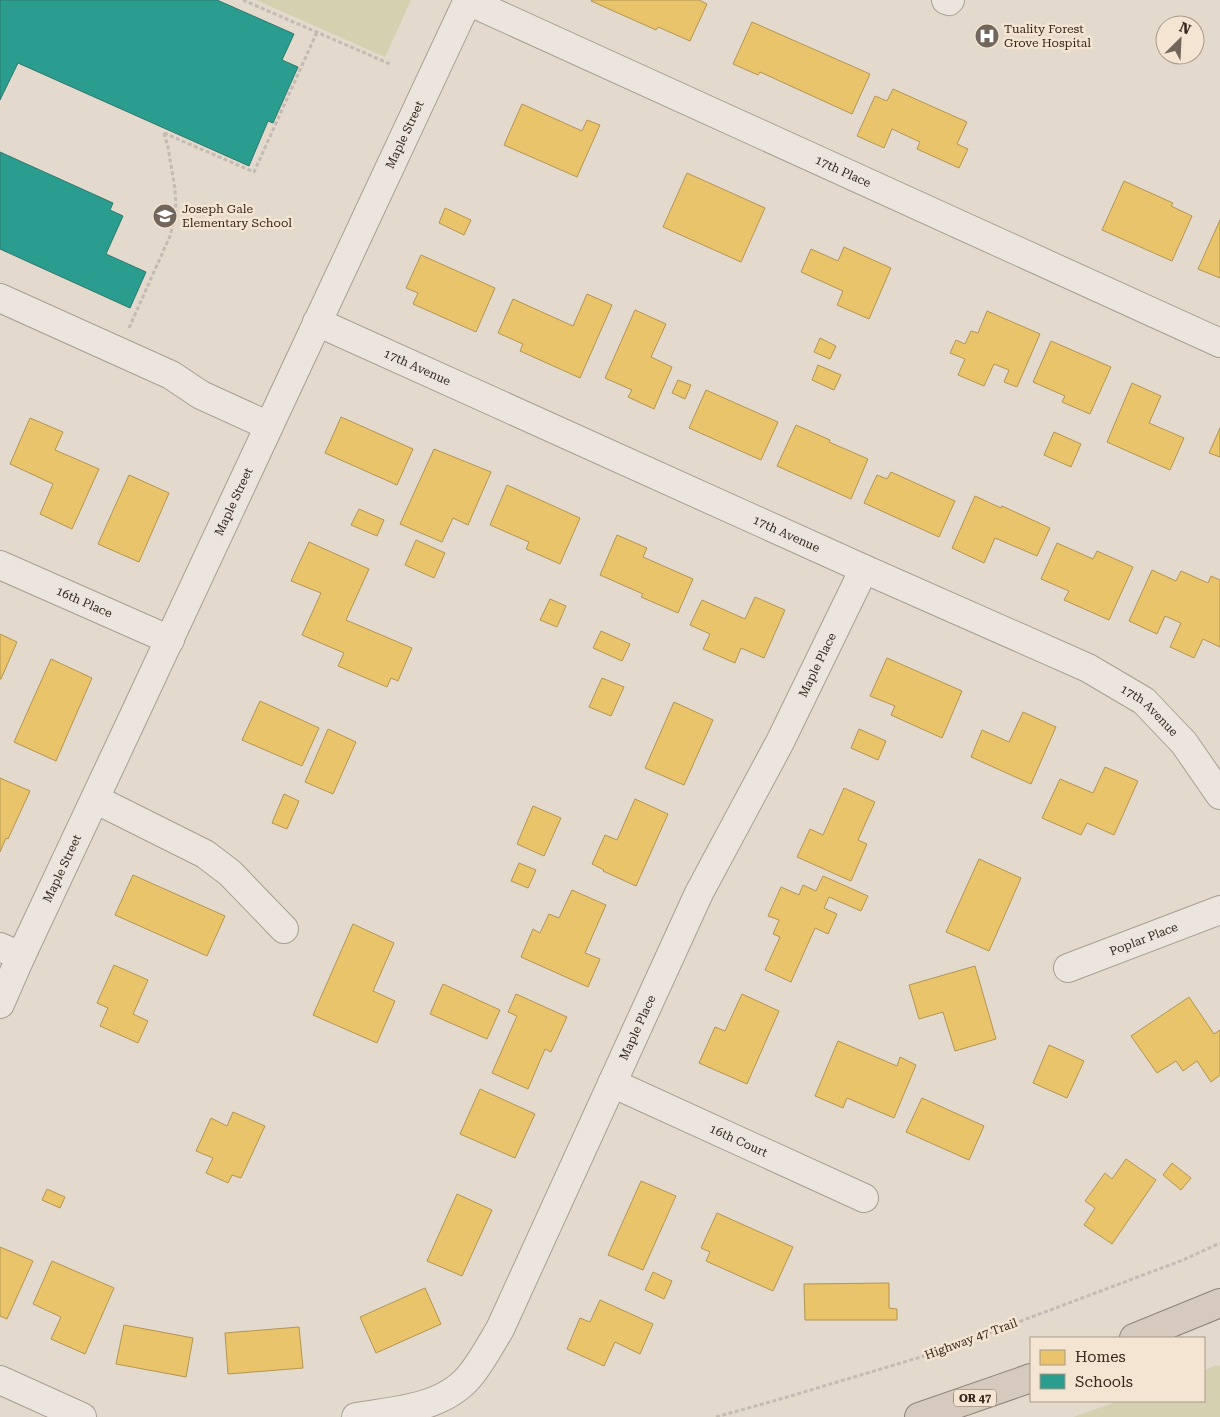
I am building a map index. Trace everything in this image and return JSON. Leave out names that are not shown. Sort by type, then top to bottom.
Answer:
[{"type":"highway","points":[[1136,1337],[1220,1303]]},
{"type":"highway","name":"OR 47","points":[[919,1417],[1030,1378]]},
{"type":"street","name":"Maple Street","points":[[0,1004],[10,952],[95,799],[468,0]]},
{"type":"street","name":"17th Place","points":[[468,0],[1220,343]]},
{"type":"street","points":[[946,0],[949,2],[950,0]]},
{"type":"street","points":[[0,298],[171,375],[201,395],[269,426]]},
{"type":"street","name":"17th Avenue","points":[[317,322],[1088,668],[1144,701],[1184,742],[1220,795]]},
{"type":"street","name":"16th Place","points":[[0,565],[170,640]]},
{"type":"street","name":"Maple Place","points":[[356,1417],[424,1406],[443,1397],[472,1374],[500,1329],[699,893],[780,742],[864,569]]},
{"type":"street","points":[[95,799],[205,854],[230,873],[284,929]]},
{"type":"street","name":"Poplar Place","points":[[1068,968],[1220,910]]},
{"type":"street","name":"16th Court","points":[[612,1083],[864,1198]]},
{"type":"street","points":[[0,1380],[82,1417]]},
{"type":"path","points":[[243,0],[390,64]]},
{"type":"path","points":[[126,335],[170,236],[176,212],[175,189],[164,133],[254,172],[317,32]]},
{"type":"path","name":"Highway 47 Trail","points":[[716,1417],[776,1401],[944,1350],[1183,1260],[1220,1243]]},
{"type":"shaded area","points":[[256,0],[411,0],[385,57]]},
{"type":"shaded area","points":[[1217,1365],[1220,1366],[1220,1417],[1073,1417],[1116,1402],[1205,1402],[1205,1370]]},
{"type":"building: Homes","points":[[592,0],[699,0],[707,4],[690,41],[658,27],[656,30]]},
{"type":"building: Homes","points":[[752,22],[870,74],[852,114],[760,72],[758,75],[733,64]]},
{"type":"building: Homes","points":[[893,89],[967,122],[957,144],[968,149],[959,168],[917,149],[920,142],[892,129],[884,148],[857,136],[875,96],[887,101]]},
{"type":"building: Homes","points":[[522,104],[582,131],[587,120],[600,125],[577,177],[504,145]]},
{"type":"building: Homes","points":[[687,173],[765,208],[741,262],[663,227]]},
{"type":"building: Homes","points":[[1124,181],[1173,203],[1171,206],[1192,216],[1172,261],[1102,230]]},
{"type":"building: Homes","points":[[445,208],[471,220],[464,235],[439,223]]},
{"type":"building: Homes","points":[[1220,220],[1220,278],[1198,269]]},
{"type":"building: Homes","points":[[844,247],[891,268],[869,319],[837,305],[843,291],[801,272],[811,249],[838,261]]},
{"type":"building: Homes","points":[[421,255],[495,288],[476,332],[413,304],[418,293],[406,288]]},
{"type":"building: Homes","points":[[587,294],[612,305],[580,378],[520,351],[523,344],[498,333],[513,299],[573,326]]},
{"type":"building: Homes","points":[[635,310],[666,324],[651,357],[672,367],[654,409],[628,397],[632,390],[605,378]]},
{"type":"building: Homes","points":[[987,311],[1040,334],[1017,387],[1004,382],[1009,370],[994,364],[984,386],[958,375],[965,359],[950,353],[956,340],[965,344],[971,331],[978,333]]},
{"type":"building: Homes","points":[[820,338],[836,346],[830,359],[814,352]]},
{"type":"building: Homes","points":[[1051,341],[1111,367],[1090,414],[1062,402],[1065,396],[1033,382]]},
{"type":"building: Homes","points":[[818,365],[841,375],[834,390],[812,380]]},
{"type":"building: Homes","points":[[678,380],[691,385],[685,399],[672,393]]},
{"type":"building: Homes","points":[[1132,383],[1161,396],[1149,423],[1184,438],[1170,470],[1107,442]]},
{"type":"building: Homes","points":[[706,390],[778,422],[761,460],[689,428]]},
{"type":"building: Homes","points":[[341,417],[413,449],[397,485],[325,453]]},
{"type":"building: Homes","points":[[30,418],[63,432],[55,450],[99,469],[72,529],[40,514],[53,484],[10,464]]},
{"type":"building: Homes","points":[[796,425],[868,459],[851,499],[777,466]]},
{"type":"building: Homes","points":[[1220,428],[1220,457],[1209,453]]},
{"type":"building: Homes","points":[[1054,432],[1081,444],[1071,467],[1044,455]]},
{"type":"building: Homes","points":[[434,449],[491,472],[468,525],[453,518],[442,542],[400,524]]},
{"type":"building: Homes","points":[[891,472],[955,501],[939,537],[864,503],[877,475],[887,479]]},
{"type":"building: Homes","points":[[129,475],[169,493],[139,562],[98,544]]},
{"type":"building: Homes","points":[[507,485],[580,518],[560,564],[526,549],[529,542],[490,525]]},
{"type":"building: Homes","points":[[975,496],[1050,528],[1037,556],[995,538],[984,563],[952,548]]},
{"type":"building: Homes","points":[[359,509],[384,520],[377,536],[351,525]]},
{"type":"building: Homes","points":[[617,535],[647,548],[643,557],[693,579],[678,613],[641,597],[643,594],[600,575]]},
{"type":"building: Homes","points":[[416,540],[445,553],[434,578],[405,565]]},
{"type":"building: Homes","points":[[309,542],[369,569],[346,620],[412,648],[398,681],[391,678],[387,687],[338,666],[344,653],[302,635],[321,593],[291,581]]},
{"type":"building: Homes","points":[[1057,543],[1093,559],[1097,551],[1133,567],[1109,620],[1064,600],[1069,591],[1041,579]]},
{"type":"building: Homes","points":[[1152,570],[1176,581],[1181,571],[1208,583],[1211,576],[1220,580],[1220,647],[1203,639],[1194,658],[1170,647],[1181,623],[1165,616],[1157,634],[1129,621]]},
{"type":"building: Homes","points":[[755,597],[785,610],[764,658],[741,648],[735,663],[703,649],[710,634],[690,625],[702,600],[745,619]]},
{"type":"building: Homes","points":[[550,599],[566,606],[557,627],[540,620]]},
{"type":"building: Homes","points":[[601,631],[630,644],[622,661],[593,648]]},
{"type":"building: Homes","points":[[0,634],[17,642],[1,679],[0,679]]},
{"type":"building: Homes","points":[[887,658],[962,691],[942,738],[891,715],[895,706],[870,696]]},
{"type":"building: Homes","points":[[51,659],[92,678],[56,761],[14,742]]},
{"type":"building: Homes","points":[[602,678],[624,687],[611,716],[589,707]]},
{"type":"building: Homes","points":[[260,701],[319,728],[302,766],[242,740]]},
{"type":"building: Homes","points":[[674,702],[713,720],[684,785],[645,768]]},
{"type":"building: Homes","points":[[1023,712],[1056,727],[1031,784],[971,757],[982,730],[1009,742]]},
{"type":"building: Homes","points":[[328,729],[356,742],[333,794],[305,782]]},
{"type":"building: Homes","points":[[859,729],[886,741],[878,760],[851,748]]},
{"type":"building: Homes","points":[[1105,767],[1138,781],[1114,835],[1087,823],[1081,835],[1042,818],[1060,779],[1093,793]]},
{"type":"building: Homes","points":[[0,778],[30,791],[0,852]]},
{"type":"building: Homes","points":[[844,788],[875,802],[858,840],[867,844],[851,881],[797,857],[810,829],[823,835]]},
{"type":"building: Homes","points":[[284,794],[299,801],[287,829],[272,823]]},
{"type":"building: Homes","points":[[635,799],[668,814],[636,886],[592,864],[605,835],[617,840]]},
{"type":"building: Homes","points":[[533,806],[561,818],[544,856],[517,844]]},
{"type":"building: Homes","points":[[979,859],[1021,878],[989,951],[946,932]]},
{"type":"building: Homes","points":[[519,863],[536,870],[528,888],[511,881]]},
{"type":"building: Homes","points":[[133,875],[225,916],[207,956],[115,915]]},
{"type":"building: Homes","points":[[823,876],[868,896],[861,911],[829,897],[824,908],[837,914],[828,934],[815,928],[791,982],[765,970],[780,937],[773,934],[779,920],[768,916],[781,887],[799,895],[803,885],[816,891]]},
{"type":"building: Homes","points":[[572,890],[606,905],[585,953],[600,959],[588,987],[521,957],[533,929],[540,933],[549,914],[559,918]]},
{"type":"building: Homes","points":[[353,924],[394,943],[373,991],[395,1001],[377,1043],[313,1015]]},
{"type":"building: Homes","points":[[114,965],[148,980],[133,1014],[148,1021],[138,1043],[100,1026],[108,1008],[97,1003]]},
{"type":"building: Homes","points":[[975,966],[996,1039],[955,1051],[943,1012],[919,1019],[909,985]]},
{"type":"building: Homes","points":[[443,984],[500,1010],[487,1039],[430,1014]]},
{"type":"building: Homes","points":[[516,994],[567,1017],[551,1052],[545,1049],[528,1089],[492,1073],[517,1016],[508,1012]]},
{"type":"building: Homes","points":[[742,994],[779,1011],[747,1084],[699,1063],[715,1027],[725,1031]]},
{"type":"building: Homes","points":[[1189,997],[1214,1034],[1220,1030],[1220,1075],[1211,1082],[1197,1061],[1183,1071],[1176,1061],[1157,1073],[1131,1036]]},
{"type":"building: Homes","points":[[838,1041],[897,1066],[900,1057],[916,1065],[894,1118],[847,1098],[843,1108],[815,1096]]},
{"type":"building: Homes","points":[[1049,1045],[1084,1061],[1067,1098],[1033,1083]]},
{"type":"building: Homes","points":[[480,1089],[535,1114],[515,1158],[460,1134]]},
{"type":"building: Homes","points":[[922,1098],[984,1126],[969,1160],[906,1132]]},
{"type":"building: Homes","points":[[233,1112],[265,1126],[241,1178],[232,1175],[228,1183],[206,1173],[213,1158],[196,1151],[211,1118],[227,1126]]},
{"type":"building: Homes","points":[[1126,1159],[1156,1180],[1112,1244],[1084,1225],[1095,1208],[1085,1201],[1105,1173],[1112,1179]]},
{"type":"building: Homes","points":[[1172,1163],[1191,1178],[1181,1190],[1163,1175]]},
{"type":"building: Homes","points":[[641,1181],[676,1196],[643,1270],[608,1255]]},
{"type":"building: Homes","points":[[47,1189],[65,1197],[60,1208],[42,1200]]},
{"type":"building: Homes","points":[[457,1194],[492,1210],[462,1276],[427,1261]]},
{"type":"building: Homes","points":[[717,1213],[793,1247],[773,1291],[706,1261],[710,1252],[701,1248]]},
{"type":"building: Homes","points":[[0,1247],[33,1261],[7,1319],[0,1316]]},
{"type":"building: Homes","points":[[52,1261],[114,1288],[85,1354],[51,1339],[61,1317],[33,1304]]},
{"type":"building: Homes","points":[[653,1272],[672,1281],[664,1299],[645,1290]]},
{"type":"building: Homes","points":[[889,1283],[889,1308],[897,1309],[897,1320],[805,1320],[804,1284]]},
{"type":"building: Homes","points":[[425,1288],[441,1324],[376,1353],[360,1317]]},
{"type":"building: Homes","points":[[600,1300],[653,1324],[640,1354],[615,1342],[604,1366],[567,1349],[580,1318],[590,1322]]},
{"type":"building: Homes","points":[[124,1325],[193,1338],[186,1377],[116,1364]]},
{"type":"building: Homes","points":[[299,1327],[303,1368],[228,1374],[225,1333]]},
{"type":"building: Schools","points":[[0,0],[217,0],[294,34],[282,60],[298,67],[273,123],[268,121],[249,166],[18,63],[0,100]]},
{"type":"building: Schools","points":[[0,152],[113,203],[110,210],[123,216],[106,254],[146,272],[130,308],[0,249]]},
{"type":"place","name":"Tuality Forest Grove Hospital","points":[[987,36]]},
{"type":"place","name":"Joseph Gale Elementary School","points":[[165,216]]}]
